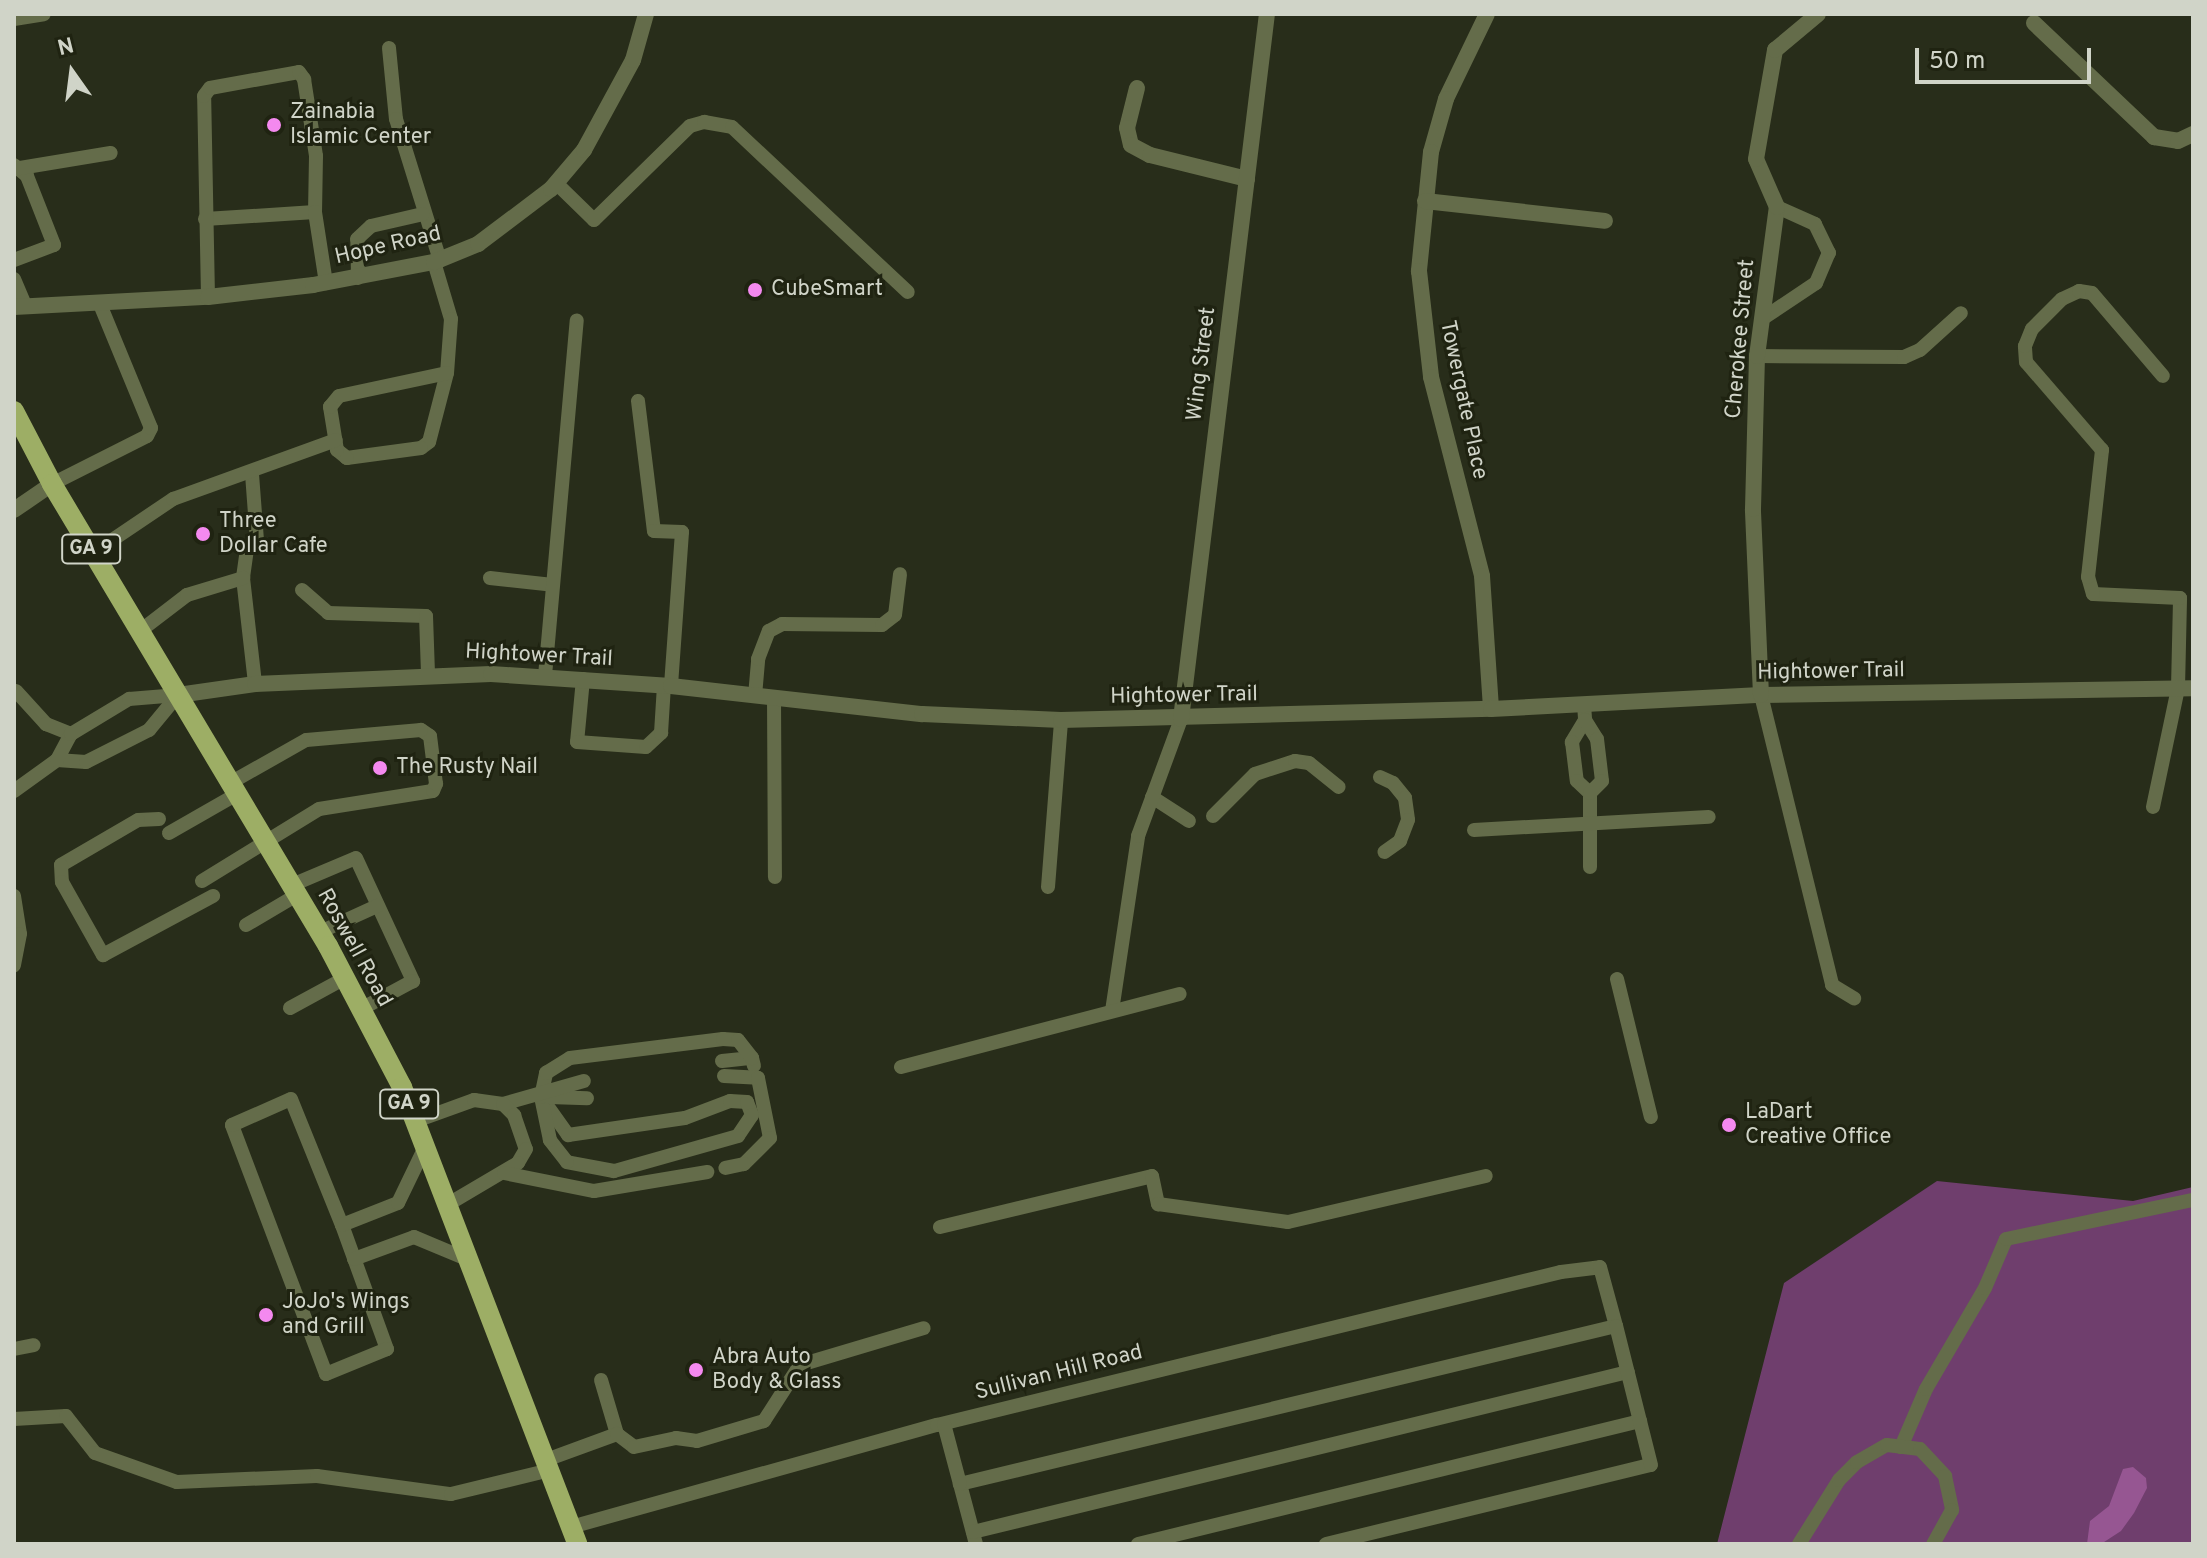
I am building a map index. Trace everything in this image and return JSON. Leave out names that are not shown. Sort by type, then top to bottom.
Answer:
[{"type":"main road","name":"Roswell Road","points":[[14,411],[52,484],[320,932],[361,1009],[416,1121],[450,1203],[574,1536]]},
{"type":"street","name":"Hope Road","points":[[19,306],[208,297],[358,278],[437,261],[515,221],[556,183],[612,106],[633,60],[646,14]]},
{"type":"street","name":"Wing Street","points":[[1181,719],[1267,14]]},
{"type":"street","name":"Towergate Place","points":[[1487,14],[1446,99],[1431,152],[1419,271],[1423,333],[1482,576],[1491,709]]},
{"type":"street","points":[[1777,207],[1756,159],[1775,50],[1818,14]]},
{"type":"street","points":[[2034,23],[2154,137],[2178,141],[2193,134]]},
{"type":"street","points":[[1137,88],[1127,128],[1131,145],[1150,155],[1247,179]]},
{"type":"street","points":[[1425,201],[1605,221]]},
{"type":"street","name":"Cherokee Street","points":[[1761,695],[1753,509],[1757,356],[1777,207]]},
{"type":"street","points":[[14,510],[52,484]]},
{"type":"street","name":"Hightower Trail","points":[[178,695],[255,684],[428,674],[545,676],[922,714],[1061,720],[1491,709],[1584,712],[1761,695],[2185,688]]},
{"type":"lane","points":[[14,19],[44,14]]},
{"type":"lane","points":[[389,48],[396,119],[451,319],[447,373],[429,442],[347,458],[336,445],[330,407],[339,396],[447,373]]},
{"type":"lane","points":[[208,297],[204,96],[210,88],[299,72],[304,79],[316,156],[315,212],[326,283]]},
{"type":"lane","points":[[556,183],[594,220],[690,126],[732,127],[908,292]]},
{"type":"lane","points":[[15,167],[111,153]]},
{"type":"lane","points":[[14,260],[54,245],[27,176],[15,167]]},
{"type":"lane","points":[[1762,319],[1816,283],[1829,253],[1815,224],[1777,207]]},
{"type":"lane","points":[[205,219],[315,212]]},
{"type":"lane","points":[[358,278],[357,239],[371,226],[423,214]]},
{"type":"lane","points":[[14,279],[19,306]]},
{"type":"lane","points":[[2153,807],[2185,688],[2187,598],[2093,594],[2088,577],[2102,450],[2026,362],[2025,346],[2032,329],[2062,299],[2079,291],[2092,293],[2163,376]]},
{"type":"lane","points":[[52,484],[147,436],[151,428],[99,302]]},
{"type":"lane","points":[[1757,356],[1904,357],[1920,350],[1961,313]]},
{"type":"lane","points":[[545,676],[577,320]]},
{"type":"lane","points":[[583,679],[577,742],[646,747],[661,733],[682,532],[654,531],[638,401]]},
{"type":"lane","points":[[93,553],[173,499],[336,445]]},
{"type":"lane","points":[[252,474],[257,540],[247,549],[243,578],[255,684]]},
{"type":"lane","points":[[755,696],[758,659],[769,631],[782,624],[882,625],[895,615],[900,574]]},
{"type":"lane","points":[[140,631],[187,595],[243,578]]},
{"type":"lane","points":[[490,578],[553,585]]},
{"type":"lane","points":[[302,590],[328,613],[426,616],[428,674]]},
{"type":"lane","points":[[16,691],[46,724],[71,734]]},
{"type":"lane","points":[[14,791],[57,760],[71,734],[129,699],[178,695]]},
{"type":"lane","points":[[57,760],[86,762],[149,730],[178,695]]},
{"type":"lane","points":[[1761,695],[1832,985],[1854,998]]},
{"type":"lane","points":[[774,698],[775,877]]},
{"type":"lane","points":[[1584,712],[1597,739],[1602,781],[1590,793]]},
{"type":"lane","points":[[1584,712],[1572,742],[1577,781],[1590,793],[1593,821],[1590,867]]},
{"type":"lane","points":[[1112,1011],[1138,836],[1181,719]]},
{"type":"lane","points":[[1048,887],[1061,720]]},
{"type":"lane","points":[[169,833],[306,740],[421,730],[430,736],[433,791],[319,809],[267,845],[202,881]]},
{"type":"lane","points":[[1213,816],[1255,774],[1295,761],[1309,763],[1339,787]]},
{"type":"lane","points":[[1380,777],[1393,783],[1405,798],[1408,820],[1400,841],[1384,852]]},
{"type":"lane","points":[[1152,797],[1189,821]]},
{"type":"lane","points":[[1474,830],[1593,821],[1709,817]]},
{"type":"lane","points":[[159,819],[138,820],[61,865],[62,882],[103,955],[213,896]]},
{"type":"lane","points":[[246,925],[295,890],[356,858],[413,981],[361,1009]]},
{"type":"lane","points":[[14,896],[20,934],[14,965]]},
{"type":"lane","points":[[320,932],[377,906]]},
{"type":"lane","points":[[290,1008],[345,978]]},
{"type":"lane","points":[[1617,979],[1651,1117]]},
{"type":"lane","points":[[901,1067],[1180,994]]},
{"type":"lane","points":[[723,1039],[738,1040],[752,1058],[758,1078],[758,1113],[738,1136],[723,1143],[685,1149],[646,1165],[594,1170],[567,1162],[550,1140],[541,1097],[546,1073],[570,1058],[723,1039]]},
{"type":"lane","points":[[752,1058],[723,1068],[758,1078]]},
{"type":"lane","points":[[416,1121],[474,1100],[503,1104],[541,1097],[584,1081]]},
{"type":"lane","points":[[541,1097],[587,1098]]},
{"type":"lane","points":[[541,1097],[568,1135],[685,1118],[730,1101],[747,1102],[758,1113],[770,1138],[744,1164],[725,1168]]},
{"type":"lane","points":[[291,1099],[354,1259],[387,1349],[326,1374],[232,1125],[291,1099]]},
{"type":"lane","points":[[450,1203],[504,1173],[526,1149],[514,1115],[503,1104]]},
{"type":"lane","points":[[342,1225],[398,1203],[426,1145]]},
{"type":"lane","points":[[504,1173],[594,1191],[707,1172]]},
{"type":"lane","points":[[940,1227],[1152,1176],[1158,1204],[1288,1222],[1486,1176]]},
{"type":"lane","points":[[1901,1447],[2006,1239],[2193,1200]]},
{"type":"lane","points":[[354,1259],[414,1237],[473,1262]]},
{"type":"lane","name":"Sullivan Hill Road","points":[[574,1536],[944,1424],[1561,1272],[1600,1267],[1616,1326]]},
{"type":"lane","points":[[960,1484],[1616,1326],[1651,1465],[1326,1544]]},
{"type":"lane","points":[[601,1380],[617,1434],[634,1447],[676,1438],[697,1441],[764,1421],[800,1365],[924,1328]]},
{"type":"lane","points":[[14,1349],[34,1345]]},
{"type":"lane","points":[[944,1424],[975,1538],[1628,1372]]},
{"type":"lane","points":[[14,1419],[66,1416],[95,1453],[177,1482],[317,1476],[451,1494],[548,1465],[617,1434]]},
{"type":"lane","points":[[1138,1544],[1640,1421]]},
{"type":"lane","points":[[1799,1544],[1839,1480],[1857,1462],[1887,1445],[1920,1449],[1945,1476],[1952,1510],[1933,1544]]},
{"type":"shaded area","points":[[1937,1181],[2133,1201],[2193,1187],[2193,1544],[1717,1544],[1784,1283]]},
{"type":"shaded area","points":[[2133,1467],[2146,1478],[2147,1488],[2134,1513],[2121,1531],[2101,1544],[2087,1544],[2090,1521],[2109,1506],[2123,1469]]},
{"type":"place","name":"Zainabia Islamic Center","points":[[274,125]]},
{"type":"place","name":"CubeSmart","points":[[755,290]]},
{"type":"place","name":"Three Dollar Cafe","points":[[203,534]]},
{"type":"place","name":"The Rusty Nail","points":[[380,768]]},
{"type":"place","name":"LaDart Creative Office","points":[[1729,1125]]},
{"type":"place","name":"JoJo's Wings and Grill","points":[[266,1315]]},
{"type":"place","name":"Abra Auto Body & Glass","points":[[696,1370]]}]
